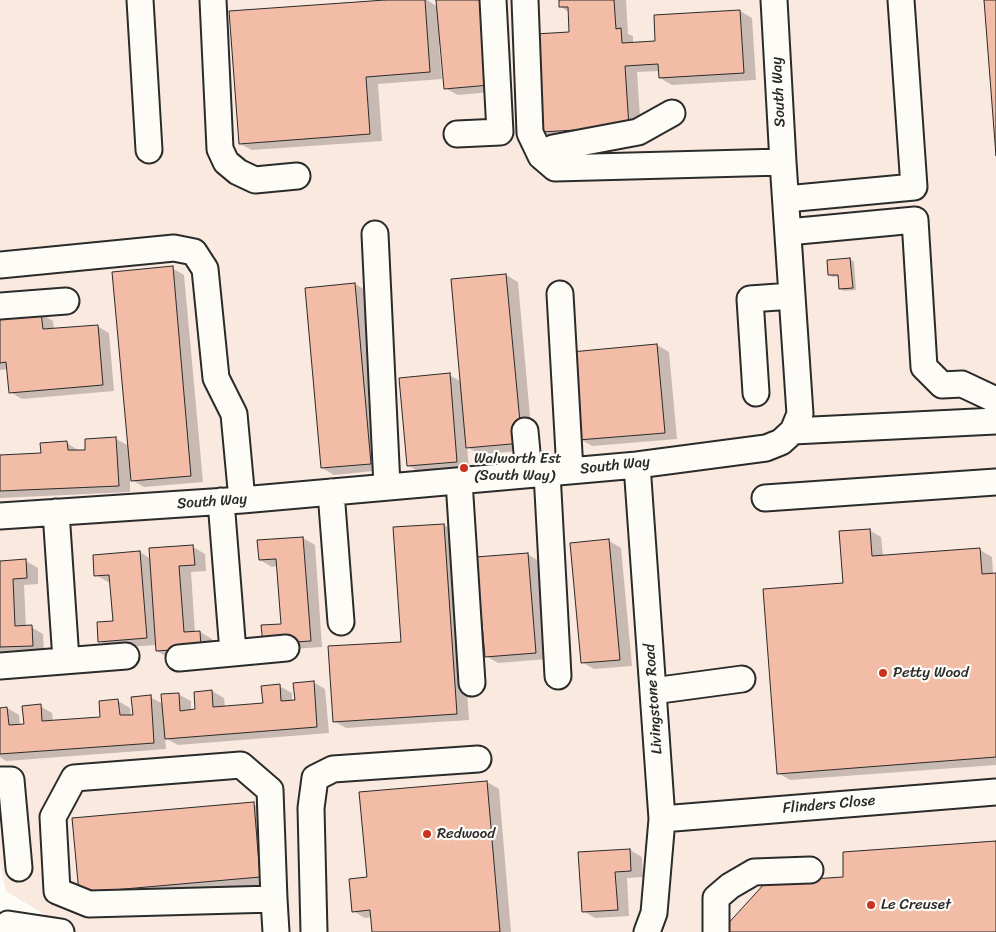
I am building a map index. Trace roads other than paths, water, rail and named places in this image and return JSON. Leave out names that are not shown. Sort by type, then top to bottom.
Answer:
[{"type":"street","points":[[140,0],[149,150]]},
{"type":"street","points":[[213,0],[220,149],[226,162],[238,172],[255,180],[297,176]]},
{"type":"street","points":[[457,134],[500,132],[493,0]]},
{"type":"street","points":[[525,0],[530,133],[541,156],[555,168],[783,162]]},
{"type":"street","name":"South Way","points":[[0,516],[231,501],[637,465],[766,448],[781,442],[793,431],[800,414],[774,0]]},
{"type":"street","points":[[786,199],[914,187],[901,0]]},
{"type":"street","points":[[541,156],[553,148],[638,132],[672,113]]},
{"type":"street","points":[[788,232],[915,220],[924,367],[942,385],[962,384],[996,400]]},
{"type":"street","points":[[375,234],[387,486]]},
{"type":"street","points":[[0,265],[174,248],[194,252],[205,269],[216,378],[234,414],[231,501],[233,652]]},
{"type":"street","points":[[558,676],[549,472],[560,294]]},
{"type":"street","points":[[756,393],[750,299],[792,296]]},
{"type":"street","points":[[0,306],[66,301]]},
{"type":"street","points":[[793,431],[996,421]]},
{"type":"street","points":[[525,431],[549,472]]},
{"type":"street","name":"Livingstone Road","points":[[637,465],[662,818],[654,913],[647,932]]},
{"type":"street","points":[[459,480],[472,683]]},
{"type":"street","points":[[765,498],[996,482]]},
{"type":"street","points":[[331,492],[341,622]]},
{"type":"street","points":[[56,512],[66,660]]},
{"type":"street","points":[[179,658],[286,648]]},
{"type":"street","points":[[0,666],[126,656]]},
{"type":"street","points":[[653,691],[742,679]]},
{"type":"street","points":[[314,932],[311,808],[315,778],[333,769],[478,759]]},
{"type":"street","points":[[274,899],[89,904],[57,891],[53,816],[74,778],[242,765],[270,790],[276,932]]},
{"type":"street","points":[[0,780],[11,780],[19,868]]},
{"type":"street","name":"Flinders Close","points":[[662,818],[996,792]]},
{"type":"street","points":[[716,932],[716,898],[730,886],[754,872],[810,870]]},
{"type":"street","points":[[8,926],[61,932]]},
{"type":"place","name":"Walworth Est (South Way)","points":[[464,468]]},
{"type":"place","name":"Petty Wood","points":[[883,673]]},
{"type":"place","name":"Redwood","points":[[427,834]]},
{"type":"place","name":"Le Creuset","points":[[871,905]]}]
